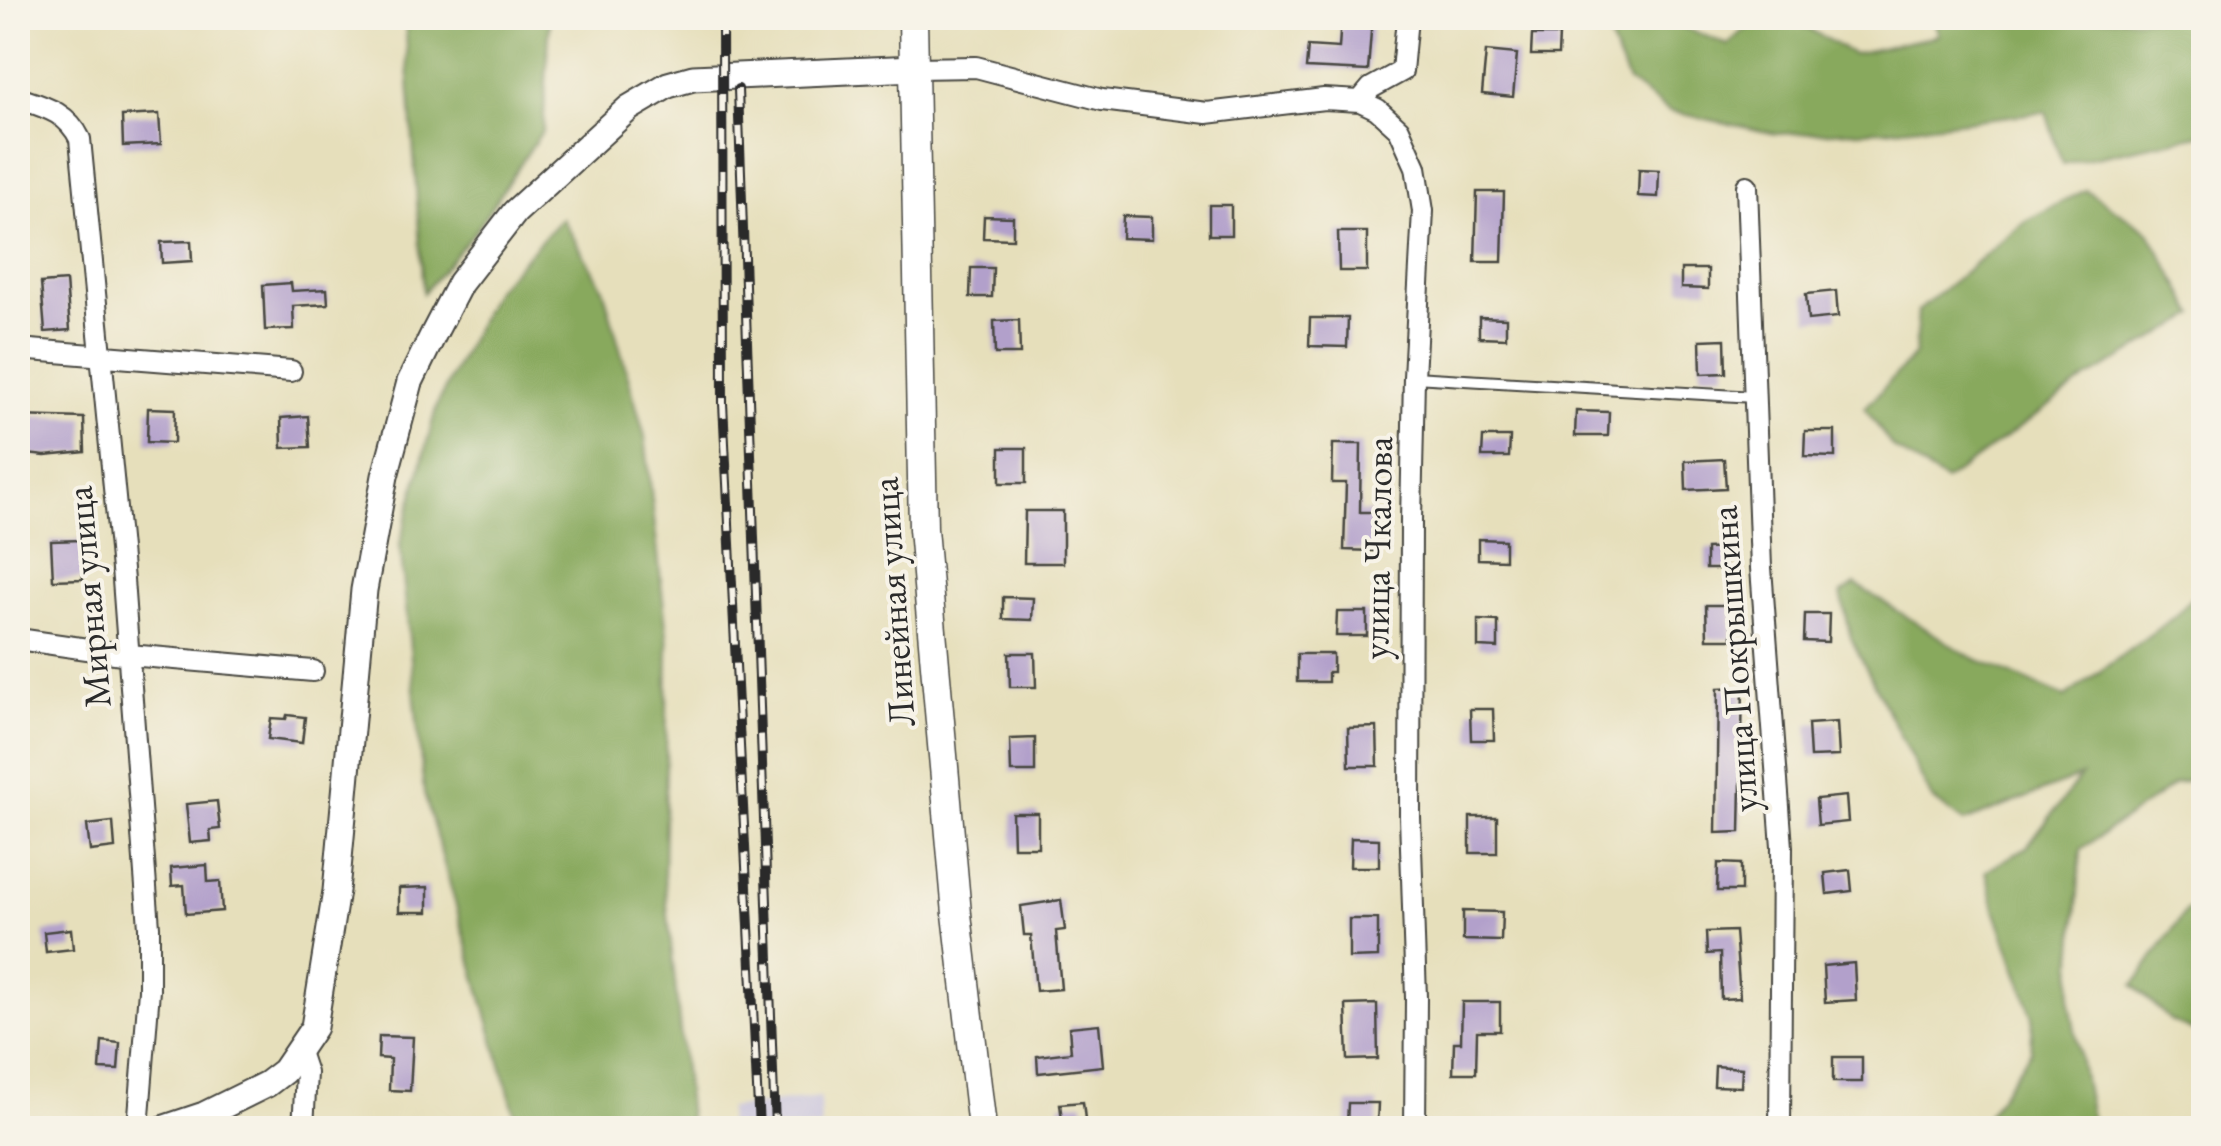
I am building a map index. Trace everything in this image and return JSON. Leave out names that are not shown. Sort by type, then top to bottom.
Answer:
[{"type":"main road","name":"Линейная улица","points":[[913,18],[923,529],[955,895],[982,1128]]},
{"type":"street","points":[[165,1128],[204,1115],[267,1084],[284,1071],[314,1027],[336,891],[364,590],[384,476],[410,382],[460,283],[515,212],[629,108],[668,85],[693,78],[976,67],[1102,100],[1207,114],[1324,99],[1360,101],[1370,88],[1402,71],[1407,18]]},
{"type":"street","name":"Мирная улица","points":[[18,98],[54,110],[72,122],[80,139],[149,927],[149,990],[138,1128]]},
{"type":"street","name":"улица Чкалова","points":[[1360,101],[1377,108],[1399,129],[1416,167],[1424,211],[1414,377],[1410,817],[1416,998],[1415,1128]]},
{"type":"street","name":"улица Покрышкина","points":[[1747,186],[1761,568],[1782,848],[1780,1128]]},
{"type":"street","points":[[18,348],[292,372]]},
{"type":"street","points":[[18,638],[128,654],[313,671]]},
{"type":"street","points":[[299,1052],[306,1073],[303,1128]]},
{"type":"lane","points":[[1414,377],[1754,396]]},
{"type":"shaded area","points":[[820,1097],[821,1128],[727,1128],[728,1108]]},
{"type":"green space","points":[[405,18],[550,18],[543,130],[476,230],[423,293]]},
{"type":"green space","points":[[1601,18],[1660,18],[1728,45],[1757,18],[1789,18],[1853,54],[1939,35],[1933,18],[2203,18],[2203,134],[2062,164],[2046,112],[1884,130],[1776,134],[1669,111],[1628,82]]},
{"type":"green space","points":[[2086,190],[2149,232],[2195,315],[2086,379],[1945,481],[1893,448],[1865,408],[1915,354],[1918,311],[2025,221]]},
{"type":"green space","points":[[562,218],[603,288],[645,437],[668,645],[664,876],[690,1128],[519,1128],[424,793],[400,544],[437,405],[494,291]]},
{"type":"green space","points":[[1855,584],[1969,656],[2065,697],[2174,617],[2203,585],[2203,776],[2175,784],[2081,849],[2070,1003],[2092,1122],[2088,1128],[1988,1128],[1988,1114],[2031,1051],[2033,1017],[1995,909],[1986,871],[2027,847],[2081,776],[1964,822],[1932,799],[1852,640],[1841,594]]},
{"type":"green space","points":[[2204,906],[2203,1036],[2170,1020],[2134,985],[2186,910]]},
{"type":"building","points":[[1341,18],[1372,18],[1368,71],[1306,68],[1308,46],[1339,48]]},
{"type":"building","points":[[1532,35],[1559,35],[1558,55],[1531,55]]},
{"type":"building","points":[[1486,51],[1517,54],[1513,97],[1482,94]]},
{"type":"building","points":[[159,114],[161,144],[123,146],[122,116]]},
{"type":"building","points":[[1639,169],[1659,170],[1658,197],[1638,196]]},
{"type":"building","points":[[1477,192],[1504,192],[1502,262],[1475,262]]},
{"type":"building","points":[[1209,205],[1231,205],[1231,235],[1209,235]]},
{"type":"building","points":[[984,216],[1013,217],[1013,239],[983,238]]},
{"type":"building","points":[[1123,216],[1152,217],[1152,239],[1122,238]]},
{"type":"building","points":[[1338,232],[1367,232],[1367,271],[1339,271]]},
{"type":"building","points":[[191,241],[192,261],[162,263],[161,242]]},
{"type":"building","points":[[971,268],[993,268],[992,297],[970,297]]},
{"type":"building","points":[[1681,269],[1708,269],[1708,289],[1681,288]]},
{"type":"building","points":[[66,281],[70,330],[45,332],[41,283]]},
{"type":"building","points":[[291,283],[292,291],[327,289],[328,304],[293,306],[294,329],[265,330],[263,285]]},
{"type":"building","points":[[1836,291],[1838,317],[1808,320],[1806,294]]},
{"type":"building","points":[[1479,317],[1506,318],[1506,338],[1479,337]]},
{"type":"building","points":[[1310,318],[1348,318],[1347,347],[1309,346]]},
{"type":"building","points":[[1019,320],[1020,354],[995,354],[994,321]]},
{"type":"building","points":[[1725,339],[1726,373],[1701,374],[1700,340]]},
{"type":"building","points":[[148,408],[175,409],[174,443],[147,442]]},
{"type":"building","points":[[1576,411],[1609,412],[1608,436],[1575,436]]},
{"type":"building","points":[[18,416],[84,418],[85,452],[45,456],[18,453]]},
{"type":"building","points":[[308,416],[310,447],[282,448],[281,418]]},
{"type":"building","points":[[1805,431],[1835,431],[1835,457],[1804,456]]},
{"type":"building","points":[[1483,437],[1510,437],[1509,457],[1482,457]]},
{"type":"building","points":[[1333,444],[1361,444],[1360,512],[1374,512],[1373,551],[1344,550],[1346,483],[1332,483]]},
{"type":"building","points":[[1000,448],[1026,448],[1026,483],[1000,483]]},
{"type":"building","points":[[1724,459],[1726,488],[1686,490],[1685,461]]},
{"type":"building","points":[[1025,511],[1063,511],[1063,563],[1024,563]]},
{"type":"building","points":[[1478,539],[1505,540],[1505,560],[1478,559]]},
{"type":"building","points":[[82,540],[83,579],[53,580],[51,541]]},
{"type":"building","points":[[1734,548],[1734,569],[1706,569],[1706,549]]},
{"type":"building","points":[[1003,597],[1033,598],[1032,620],[1003,619]]},
{"type":"building","points":[[1706,605],[1732,605],[1732,639],[1707,639]]},
{"type":"building","points":[[1337,612],[1367,612],[1367,636],[1336,636]]},
{"type":"building","points":[[1805,614],[1829,614],[1828,642],[1804,641]]},
{"type":"building","points":[[1478,620],[1498,621],[1498,648],[1478,647]]},
{"type":"building","points":[[1009,653],[1035,653],[1036,687],[1010,687]]},
{"type":"building","points":[[1297,654],[1333,654],[1333,672],[1328,672],[1328,682],[1297,682]]},
{"type":"building","points":[[1743,687],[1740,832],[1716,833],[1718,688]]},
{"type":"building","points":[[1470,709],[1493,709],[1494,740],[1471,740]]},
{"type":"building","points":[[287,715],[305,717],[302,743],[268,739],[271,718],[286,719]]},
{"type":"building","points":[[1837,722],[1839,756],[1810,757],[1808,724]]},
{"type":"building","points":[[1377,727],[1378,766],[1349,766],[1348,728]]},
{"type":"building","points":[[1035,738],[1035,772],[1011,772],[1010,739]]},
{"type":"building","points":[[1846,796],[1848,822],[1818,825],[1816,799]]},
{"type":"building","points":[[217,801],[220,829],[210,830],[211,841],[190,843],[186,804]]},
{"type":"building","points":[[1012,813],[1038,813],[1038,847],[1013,847]]},
{"type":"building","points":[[1470,817],[1497,817],[1497,853],[1470,853]]},
{"type":"building","points":[[113,822],[115,848],[90,851],[87,825]]},
{"type":"building","points":[[1351,838],[1379,839],[1379,867],[1350,867]]},
{"type":"building","points":[[1718,863],[1741,864],[1741,891],[1717,891]]},
{"type":"building","points":[[207,865],[208,882],[220,881],[222,911],[186,914],[184,885],[172,886],[171,868]]},
{"type":"building","points":[[1850,870],[1852,891],[1827,894],[1825,873]]},
{"type":"building","points":[[428,887],[428,912],[399,912],[399,888]]},
{"type":"building","points":[[1061,900],[1065,930],[1056,931],[1061,989],[1036,991],[1031,935],[1024,935],[1021,906]]},
{"type":"building","points":[[1463,911],[1502,912],[1501,941],[1463,940]]},
{"type":"building","points":[[1349,919],[1378,919],[1378,957],[1349,958]]},
{"type":"building","points":[[71,929],[73,949],[46,952],[44,932]]},
{"type":"building","points":[[1735,931],[1740,998],[1721,999],[1720,953],[1707,954],[1706,932]]},
{"type":"building","points":[[1854,963],[1856,1000],[1825,1002],[1823,966]]},
{"type":"building","points":[[1462,1002],[1500,1002],[1500,1031],[1477,1031],[1476,1073],[1453,1073],[1454,1042],[1461,1042]]},
{"type":"building","points":[[1377,1004],[1378,1059],[1348,1060],[1346,1005]]},
{"type":"building","points":[[1099,1024],[1103,1066],[1038,1073],[1037,1056],[1071,1052],[1069,1027]]},
{"type":"building","points":[[379,1036],[413,1037],[410,1091],[389,1090],[390,1059],[378,1058]]},
{"type":"building","points":[[102,1041],[120,1043],[118,1070],[100,1069]]},
{"type":"building","points":[[1833,1057],[1862,1057],[1862,1082],[1833,1082]]},
{"type":"building","points":[[1715,1066],[1742,1068],[1741,1087],[1714,1086]]},
{"type":"building","points":[[1083,1102],[1086,1128],[1063,1128],[1060,1104]]},
{"type":"building","points":[[1348,1103],[1378,1103],[1377,1125],[1347,1125]]},
{"type":"railway","points":[[722,18],[723,403],[759,1128]]},
{"type":"railway","points":[[738,89],[775,1128]]}]
